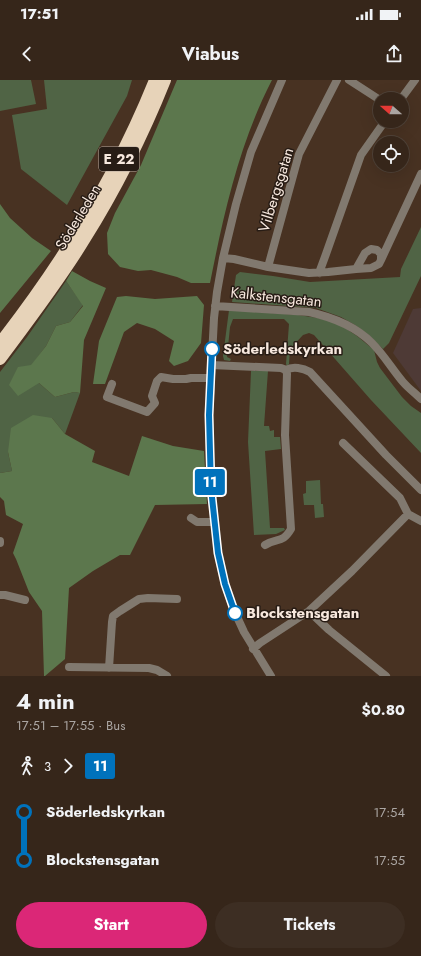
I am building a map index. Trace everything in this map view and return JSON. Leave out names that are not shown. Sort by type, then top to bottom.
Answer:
[{"type":"highway","name":"Söderleden","points":[[0,343],[54,268],[96,202],[128,142],[155,80]]},
{"type":"highway","name":"Söderleden","points":[[0,359],[46,296],[98,217],[137,144],[155,106],[165,80]]},
{"type":"street","points":[[271,676],[244,633],[233,608],[225,584],[218,553],[211,488],[209,415],[215,306],[223,258],[236,204],[251,152],[282,80]]},
{"type":"street","name":"Vilbergsgatan","points":[[268,266],[299,154],[337,80]]},
{"type":"street","points":[[349,80],[373,95]]},
{"type":"street","points":[[406,92],[415,80]]},
{"type":"street","points":[[319,273],[361,155],[380,128]]},
{"type":"street","points":[[223,258],[309,273],[371,268],[380,264],[421,174]]},
{"type":"street","points":[[356,269],[365,253],[371,249],[377,250],[381,254],[381,260]]},
{"type":"street","name":"Kalkstensgatan","points":[[215,306],[309,312],[340,321],[357,331],[371,342],[404,382],[421,399]]},
{"type":"street","points":[[211,365],[281,368],[286,370],[290,368],[304,368],[310,372],[386,455],[421,490]]},
{"type":"street","points":[[265,544],[274,540],[283,539],[287,536],[291,529],[285,435],[286,370]]},
{"type":"street","points":[[112,384],[107,397],[147,412],[155,403],[152,396],[157,382],[161,377],[172,379],[210,378]]},
{"type":"street","points":[[343,443],[400,498],[408,514],[421,521]]},
{"type":"street","points":[[253,649],[309,611],[352,571],[408,514]]},
{"type":"street","points":[[191,518],[197,522],[215,522]]},
{"type":"street","points":[[0,595],[25,600]]},
{"type":"street","points":[[109,668],[113,616],[139,599],[177,599]]},
{"type":"street","points":[[309,611],[329,630],[386,676]]},
{"type":"street","points":[[69,667],[149,668],[157,670],[167,676]]},
{"type":"shaded area","points":[[421,308],[421,391],[393,353],[413,309]]},
{"type":"green space","points":[[0,80],[31,80],[36,104],[0,111]]},
{"type":"green space","points":[[44,80],[132,80],[127,96],[67,205],[21,169],[12,115],[47,109]]},
{"type":"green space","points":[[177,80],[272,80],[250,129],[234,179],[210,283],[191,283],[177,277],[151,270],[138,271],[120,267],[108,254],[107,233],[115,213],[141,165]]},
{"type":"green space","points":[[0,204],[10,218],[32,238],[51,251],[0,313]]},
{"type":"green space","points":[[421,227],[421,276],[389,343],[383,349],[369,335],[355,325],[341,317],[316,308],[232,302],[236,275],[240,272],[310,282],[400,277],[401,269]]},
{"type":"green space","points":[[72,271],[106,288],[84,340],[80,393],[74,392],[55,397],[39,383],[18,396],[9,385],[18,367],[31,365],[46,346],[56,326],[70,322],[83,306],[66,281]]},
{"type":"green space","points":[[66,281],[83,305],[70,322],[56,326],[46,346],[31,366],[39,383],[55,397],[74,392],[80,393],[65,434],[52,418],[8,452],[12,471],[0,473],[0,372],[27,337]]},
{"type":"green space","points":[[126,296],[155,299],[197,296],[204,305],[201,343],[188,361],[174,366],[169,361],[174,341],[155,329],[137,323],[124,332],[105,384],[93,384],[99,341],[117,297]]},
{"type":"green space","points":[[229,310],[318,318],[333,322],[357,336],[374,350],[380,368],[402,397],[421,413],[421,453],[371,400],[314,335],[309,333],[303,335],[290,349],[289,364],[287,366],[289,324],[284,319],[233,319],[230,327],[227,357],[231,359],[230,361],[224,360],[223,356]]},
{"type":"green space","points":[[251,371],[268,371],[264,426],[269,426],[270,431],[274,430],[274,437],[280,437],[281,449],[265,451],[270,528],[284,528],[285,530],[276,534],[254,535],[248,442]]},
{"type":"green space","points":[[33,415],[52,418],[65,434],[95,451],[92,462],[129,476],[142,436],[173,446],[204,451],[207,504],[155,505],[130,555],[120,555],[93,571],[69,588],[65,659],[45,676],[42,611],[29,592],[13,553],[23,524],[6,515],[4,501],[0,497],[0,473],[12,471],[8,452],[11,428]]},
{"type":"green space","points":[[320,480],[321,504],[323,504],[324,517],[315,518],[314,505],[304,505],[303,494],[306,493],[306,481]]},
{"type":"bus line","name":"11","points":[[212,349],[209,415],[211,488],[218,553],[225,584],[235,613]]},
{"type":"place","name":"Söderledskyrkan","points":[[212,349]]},
{"type":"place","name":"Blockstensgatan","points":[[235,613]]}]
